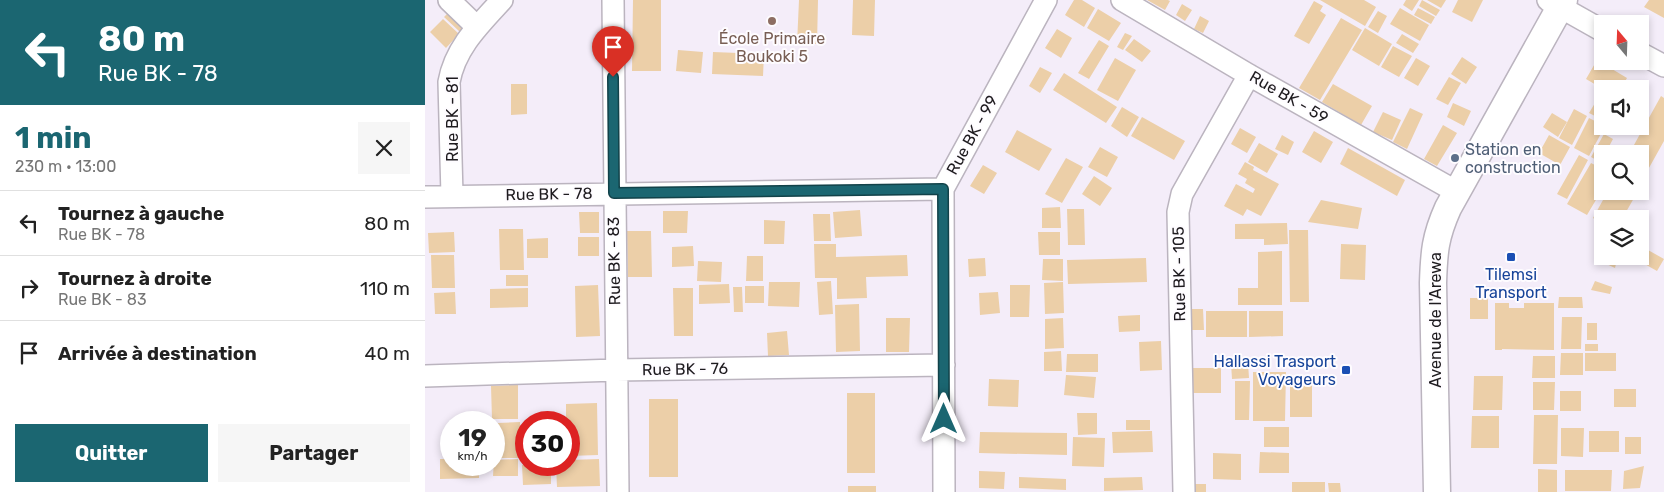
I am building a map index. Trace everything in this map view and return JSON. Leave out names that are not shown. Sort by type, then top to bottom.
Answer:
[{"type":"street","points":[[449,0],[477,27]]},
{"type":"street","name":"Rue BK - 81","points":[[452,196],[449,82],[452,68],[459,51],[477,27],[502,0]]},
{"type":"street","name":"Rue BK - 83","points":[[613,0],[618,492]]},
{"type":"street","name":"Rue BK - 99","points":[[945,492],[943,189],[1046,0]]},
{"type":"street","name":"Rue BK - 59","points":[[1122,0],[1249,75],[1457,192]]},
{"type":"street","points":[[1557,2],[1594,25]]},
{"type":"street","name":"Avenue de l'Arewa","points":[[1437,492],[1433,321],[1434,250],[1439,229],[1557,2]]},
{"type":"street","points":[[1649,58],[1664,66]]},
{"type":"street","name":"Rue BK - 105","points":[[1184,492],[1178,212],[1182,194],[1249,75]]},
{"type":"street","name":"Rue BK - 78","points":[[425,197],[943,189]]},
{"type":"street","name":"Rue BK - 76","points":[[425,376],[616,370],[944,364]]},
{"type":"building","points":[[633,0],[661,0],[661,71],[632,71]]},
{"type":"building","points":[[799,0],[818,0],[817,44],[797,44]]},
{"type":"building","points":[[853,0],[875,0],[874,36],[852,35]]},
{"type":"building","points":[[1074,0],[1082,0],[1095,8],[1084,27],[1065,15]]},
{"type":"building","points":[[1147,0],[1168,0],[1170,1],[1165,10]]},
{"type":"building","points":[[1320,0],[1364,0],[1376,7],[1365,26]]},
{"type":"building","points":[[1406,0],[1419,0],[1412,11],[1403,5]]},
{"type":"building","points":[[1422,0],[1440,10],[1436,16],[1419,6]]},
{"type":"building","points":[[1427,0],[1446,0],[1441,8]]},
{"type":"building","points":[[1458,0],[1483,0],[1472,22],[1452,12]]},
{"type":"building","points":[[1649,0],[1664,0],[1664,18],[1644,7]]},
{"type":"building","points":[[1314,1],[1323,6],[1320,11],[1326,15],[1309,44],[1294,36]]},
{"type":"building","points":[[1182,4],[1192,10],[1185,21],[1176,15]]},
{"type":"building","points":[[1400,8],[1429,25],[1420,41],[1390,24]]},
{"type":"building","points":[[1418,8],[1435,17],[1431,24],[1414,15]]},
{"type":"building","points":[[452,9],[468,24],[460,32],[444,17]]},
{"type":"building","points":[[1098,9],[1121,23],[1109,41],[1087,28]]},
{"type":"building","points":[[1378,11],[1387,16],[1378,33],[1368,27]]},
{"type":"building","points":[[1200,16],[1209,21],[1203,33],[1194,29]]},
{"type":"building","points":[[1341,18],[1362,30],[1320,100],[1299,88]]},
{"type":"building","points":[[443,19],[459,34],[446,48],[430,32]]},
{"type":"building","points":[[1365,28],[1392,44],[1379,66],[1352,50]]},
{"type":"building","points":[[1057,29],[1072,38],[1061,58],[1045,48]]},
{"type":"building","points":[[1125,33],[1132,36],[1123,50],[1117,47]]},
{"type":"building","points":[[1402,34],[1419,44],[1413,53],[1396,43]]},
{"type":"building","points":[[1134,39],[1151,51],[1142,62],[1125,50]]},
{"type":"building","points":[[1099,40],[1109,46],[1089,79],[1078,73]]},
{"type":"building","points":[[1393,46],[1412,56],[1399,77],[1381,67]]},
{"type":"building","points":[[678,50],[703,52],[701,73],[676,71]]},
{"type":"building","points":[[713,52],[764,54],[763,76],[712,74]]},
{"type":"building","points":[[1462,57],[1477,67],[1466,84],[1451,74]]},
{"type":"building","points":[[1115,58],[1136,70],[1118,101],[1097,90]]},
{"type":"building","points":[[1416,58],[1430,66],[1418,86],[1404,78]]},
{"type":"building","points":[[1594,65],[1594,70],[1614,70],[1627,78],[1626,80],[1594,80],[1594,84],[1586,79]]},
{"type":"building","points":[[1040,67],[1052,73],[1040,93],[1029,86]]},
{"type":"building","points":[[1064,73],[1117,107],[1106,123],[1053,90]]},
{"type":"building","points":[[1449,77],[1461,83],[1448,105],[1436,99]]},
{"type":"building","points":[[511,84],[527,84],[527,114],[511,115]]},
{"type":"building","points":[[1333,84],[1372,106],[1361,125],[1322,102]]},
{"type":"building","points":[[1661,96],[1664,98],[1664,141],[1649,168],[1649,145],[1634,145],[1639,135],[1649,135],[1649,118]]},
{"type":"building","points":[[1453,103],[1471,111],[1464,126],[1447,117]]},
{"type":"building","points":[[1594,105],[1594,116],[1589,113]]},
{"type":"building","points":[[1122,107],[1139,117],[1127,137],[1111,126]]},
{"type":"building","points":[[1410,108],[1423,114],[1407,149],[1393,142]]},
{"type":"building","points":[[1574,109],[1587,116],[1572,145],[1559,138]]},
{"type":"building","points":[[1383,112],[1401,120],[1392,140],[1373,132]]},
{"type":"building","points":[[1552,113],[1567,122],[1558,137],[1543,127]]},
{"type":"building","points":[[1142,117],[1185,141],[1174,160],[1131,136]]},
{"type":"building","points":[[1589,118],[1594,120],[1594,135],[1600,135],[1589,156],[1574,148]]},
{"type":"building","points":[[1443,125],[1457,133],[1437,166],[1424,159]]},
{"type":"building","points":[[1240,128],[1256,137],[1247,153],[1231,144]]},
{"type":"building","points":[[1017,130],[1052,149],[1039,171],[1005,152]]},
{"type":"building","points":[[1314,131],[1333,142],[1321,163],[1302,152]]},
{"type":"building","points":[[1282,135],[1294,142],[1288,155],[1275,149]]},
{"type":"building","points":[[1549,135],[1570,147],[1560,165],[1539,153]]},
{"type":"building","points":[[1603,135],[1613,139],[1610,145],[1598,145]]},
{"type":"building","points":[[1259,143],[1278,154],[1267,173],[1248,162]]},
{"type":"building","points":[[1100,147],[1118,157],[1107,177],[1088,167]]},
{"type":"building","points":[[1348,148],[1405,180],[1397,196],[1340,164]]},
{"type":"building","points":[[1579,155],[1588,160],[1567,199],[1557,194]]},
{"type":"building","points":[[1066,158],[1083,167],[1062,203],[1045,194]]},
{"type":"building","points":[[1245,162],[1254,167],[1253,170],[1279,184],[1261,216],[1247,209],[1243,216],[1224,206],[1236,184],[1253,193],[1255,189],[1245,183],[1247,179],[1238,174]]},
{"type":"building","points":[[1591,163],[1594,164],[1594,200],[1596,200],[1587,215],[1567,204]]},
{"type":"building","points":[[983,165],[997,173],[984,194],[970,186]]},
{"type":"building","points":[[1094,176],[1112,188],[1100,206],[1082,194]]},
{"type":"building","points":[[1321,200],[1362,208],[1358,229],[1308,222]]},
{"type":"building","points":[[1603,200],[1633,200],[1627,210],[1597,210]]},
{"type":"building","points":[[1060,207],[1061,228],[1042,228],[1042,208]]},
{"type":"building","points":[[1067,209],[1084,209],[1085,245],[1068,245]]},
{"type":"building","points":[[860,210],[862,236],[835,238],[833,212]]},
{"type":"building","points":[[663,211],[688,211],[687,233],[663,233]]},
{"type":"building","points":[[579,212],[599,212],[599,233],[580,233]]},
{"type":"building","points":[[813,214],[830,214],[831,241],[814,241]]},
{"type":"building","points":[[764,220],[785,221],[784,244],[764,244]]},
{"type":"building","points":[[1287,223],[1288,244],[1264,245],[1264,239],[1235,239],[1235,224]]},
{"type":"building","points":[[499,229],[523,229],[524,270],[500,270]]},
{"type":"building","points":[[1289,230],[1308,230],[1309,302],[1290,302]]},
{"type":"building","points":[[627,231],[651,231],[652,277],[628,277]]},
{"type":"building","points":[[454,232],[455,252],[429,253],[428,233]]},
{"type":"building","points":[[1038,232],[1060,232],[1060,255],[1039,255]]},
{"type":"building","points":[[578,237],[599,237],[599,256],[578,256]]},
{"type":"building","points":[[548,238],[548,258],[527,258],[527,239]]},
{"type":"building","points":[[814,244],[836,244],[836,257],[907,255],[908,276],[866,277],[867,298],[837,299],[837,278],[815,278]]},
{"type":"building","points":[[1341,244],[1366,245],[1365,280],[1340,279]]},
{"type":"building","points":[[693,246],[694,266],[672,267],[672,247]]},
{"type":"building","points":[[1282,251],[1282,305],[1238,305],[1238,288],[1258,288],[1258,252]]},
{"type":"building","points":[[1649,251],[1664,259],[1657,271],[1646,265],[1649,265]]},
{"type":"building","points":[[431,255],[454,255],[455,288],[432,288]]},
{"type":"building","points":[[747,256],[763,256],[763,281],[746,281]]},
{"type":"building","points":[[985,258],[986,276],[969,277],[968,259]]},
{"type":"building","points":[[1146,258],[1147,282],[1068,284],[1067,260]]},
{"type":"building","points":[[1043,259],[1063,259],[1063,281],[1042,280]]},
{"type":"building","points":[[698,261],[722,262],[721,282],[697,281]]},
{"type":"building","points":[[506,275],[528,275],[528,286],[506,286]]},
{"type":"building","points":[[831,281],[833,314],[819,315],[817,282]]},
{"type":"building","points":[[1595,281],[1612,287],[1610,294],[1591,290]]},
{"type":"building","points":[[769,282],[800,282],[799,307],[768,306]]},
{"type":"building","points":[[1063,282],[1064,313],[1045,314],[1044,283]]},
{"type":"building","points":[[729,284],[730,303],[699,304],[699,285]]},
{"type":"building","points":[[598,285],[600,336],[576,337],[575,286]]},
{"type":"building","points":[[1010,285],[1030,285],[1029,317],[1010,317]]},
{"type":"building","points":[[745,286],[764,286],[764,303],[745,303]]},
{"type":"building","points":[[733,287],[742,287],[743,312],[734,312]]},
{"type":"building","points":[[528,288],[528,307],[490,308],[490,289]]},
{"type":"building","points":[[673,288],[693,288],[693,336],[674,336]]},
{"type":"building","points":[[455,292],[456,314],[435,314],[434,293]]},
{"type":"building","points":[[998,292],[1000,313],[980,315],[979,293]]},
{"type":"building","points":[[1559,297],[1582,297],[1583,308],[1558,308]]},
{"type":"building","points":[[1470,298],[1488,298],[1488,319],[1470,319]]},
{"type":"building","points":[[1495,303],[1509,303],[1509,308],[1524,308],[1524,303],[1554,303],[1554,350],[1495,350]]},
{"type":"building","points":[[859,304],[860,351],[836,352],[835,305]]},
{"type":"building","points":[[1191,309],[1203,309],[1204,330],[1191,330]]},
{"type":"building","points":[[1206,311],[1247,311],[1247,337],[1206,337]]},
{"type":"building","points":[[1249,311],[1283,311],[1283,336],[1249,337]]},
{"type":"building","points":[[1140,315],[1140,331],[1119,332],[1118,316]]},
{"type":"building","points":[[1562,317],[1582,317],[1581,349],[1561,349]]},
{"type":"building","points":[[886,318],[910,318],[909,352],[886,352]]},
{"type":"building","points":[[1063,318],[1064,348],[1045,349],[1045,319]]},
{"type":"building","points":[[1587,323],[1597,323],[1597,340],[1587,340]]},
{"type":"building","points":[[787,331],[789,355],[768,356],[767,333]]},
{"type":"building","points":[[1161,341],[1162,370],[1140,371],[1139,342]]},
{"type":"building","points":[[1585,344],[1598,344],[1598,351],[1585,351]]},
{"type":"building","points":[[1061,351],[1062,371],[1044,371],[1044,352]]},
{"type":"building","points":[[1561,353],[1583,353],[1583,375],[1560,375]]},
{"type":"building","points":[[1585,353],[1616,353],[1616,371],[1585,371]]},
{"type":"building","points":[[1067,354],[1098,354],[1098,372],[1066,372]]},
{"type":"building","points":[[1533,356],[1555,356],[1555,378],[1532,378]]},
{"type":"building","points":[[1231,363],[1248,363],[1249,378],[1232,379]]},
{"type":"building","points":[[1191,368],[1221,368],[1221,393],[1191,393]]},
{"type":"building","points":[[1253,372],[1286,372],[1285,421],[1253,421]]},
{"type":"building","points":[[1066,375],[1096,377],[1094,398],[1064,395]]},
{"type":"building","points":[[1474,376],[1503,376],[1502,410],[1473,410]]},
{"type":"building","points":[[1290,377],[1312,377],[1312,417],[1290,417]]},
{"type":"building","points":[[989,379],[1019,380],[1018,407],[988,406]]},
{"type":"building","points":[[1235,381],[1250,381],[1249,420],[1235,420]]},
{"type":"building","points":[[1533,382],[1555,382],[1554,410],[1533,410]]},
{"type":"building","points":[[518,385],[518,411],[515,411],[515,419],[505,419],[505,411],[492,411],[491,386]]},
{"type":"building","points":[[1614,389],[1636,389],[1636,407],[1614,407]]},
{"type":"building","points":[[1560,391],[1581,391],[1581,411],[1560,411]]},
{"type":"building","points":[[847,393],[875,393],[875,473],[847,473]]},
{"type":"building","points":[[649,399],[678,399],[678,477],[649,477]]},
{"type":"building","points":[[597,403],[598,455],[580,456],[580,411],[566,411],[566,404]]},
{"type":"building","points":[[1077,413],[1097,413],[1097,434],[1078,435]]},
{"type":"building","points":[[1534,415],[1558,415],[1557,464],[1533,464]]},
{"type":"building","points":[[1472,416],[1499,416],[1499,448],[1471,448]]},
{"type":"building","points":[[1126,420],[1150,420],[1150,430],[1126,430]]},
{"type":"building","points":[[515,422],[515,458],[505,458],[505,423]]},
{"type":"building","points":[[1264,427],[1289,427],[1289,447],[1264,447]]},
{"type":"building","points":[[1561,428],[1584,428],[1583,457],[1561,456]]},
{"type":"building","points":[[1152,431],[1153,452],[1113,453],[1112,432]]},
{"type":"building","points":[[1589,431],[1619,431],[1619,452],[1589,452]]},
{"type":"building","points":[[980,432],[1067,433],[1067,455],[979,453]]},
{"type":"building","points":[[1073,437],[1105,438],[1104,467],[1072,466]]},
{"type":"building","points":[[1625,437],[1641,437],[1641,454],[1625,454]]},
{"type":"building","points":[[1260,452],[1289,453],[1289,473],[1259,473]]},
{"type":"building","points":[[1213,453],[1241,454],[1241,480],[1213,479]]},
{"type":"building","points":[[515,459],[515,476],[505,476],[505,460]]},
{"type":"building","points":[[599,459],[600,486],[557,487],[556,476],[580,476],[580,460]]},
{"type":"building","points":[[1644,466],[1640,488],[1623,489],[1624,471]]},
{"type":"building","points":[[1538,469],[1557,470],[1557,492],[1538,492]]},
{"type":"building","points":[[1565,470],[1612,470],[1611,491],[1565,491]]},
{"type":"building","points":[[979,471],[1005,472],[1004,489],[979,488]]},
{"type":"building","points":[[440,476],[479,476],[479,478],[440,479]]},
{"type":"building","points":[[523,476],[551,476],[551,484],[523,485]]},
{"type":"building","points":[[1019,477],[1066,479],[1066,490],[1019,488]]},
{"type":"building","points":[[1142,477],[1143,490],[1104,491],[1104,478]]},
{"type":"building","points":[[1292,482],[1325,482],[1325,492],[1292,492]]},
{"type":"building","points":[[1328,483],[1340,483],[1341,492],[1329,492]]},
{"type":"building","points":[[1195,484],[1206,484],[1206,492],[1195,492]]},
{"type":"building","points":[[848,486],[876,486],[876,492],[848,492]]},
{"type":"place","name":"École Primaire Boukoki 5","points":[[772,21]]},
{"type":"place","name":"Station en construction","points":[[1455,158]]},
{"type":"place","name":"Tilemsi Transport","points":[[1511,257]]},
{"type":"place","name":"Hallassi Trasport Voyageurs","points":[[1346,370]]},
{"type":"route","points":[[613,77],[614,193],[943,189],[944,419]]}]
